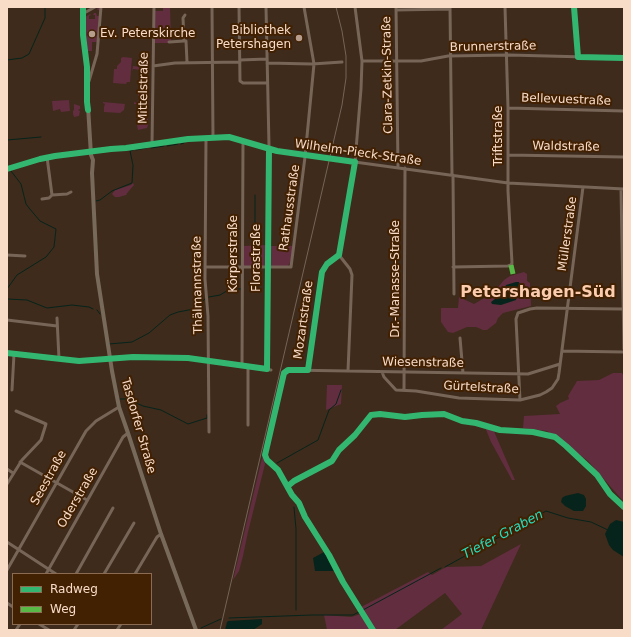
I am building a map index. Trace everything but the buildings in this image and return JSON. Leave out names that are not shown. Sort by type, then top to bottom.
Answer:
[{"type":"main road","name":"Tasdorfer Straße","points":[[83,7],[83,35],[87,67],[91,153],[90,163],[92,173],[97,274],[109,358],[119,407],[161,534],[196,630]]},
{"type":"street","points":[[86,12],[95,7]]},
{"type":"street","points":[[87,82],[89,81],[97,50],[100,7]]},
{"type":"street","name":"Mittelstraße","points":[[152,144],[154,7]]},
{"type":"street","points":[[212,7],[212,138]]},
{"type":"street","points":[[239,7],[240,81],[241,83],[268,83]]},
{"type":"street","name":"Florastraße","points":[[266,7],[269,149],[267,369]]},
{"type":"street","name":"Rathausstraße","points":[[268,268],[291,267],[306,155],[314,64],[304,7]]},
{"type":"street","points":[[348,371],[352,275],[350,269],[339,255],[355,162],[362,62],[355,7]]},
{"type":"street","name":"Triftstraße","points":[[453,267],[511,265],[508,183],[508,108],[504,7]]},
{"type":"street","points":[[574,7],[578,57]]},
{"type":"street","points":[[396,8],[450,8],[454,294]]},
{"type":"street","name":"Clara-Zetkin-Straße","points":[[396,8],[398,168]]},
{"type":"street","points":[[185,15],[183,18],[187,62]]},
{"type":"street","points":[[169,42],[184,41]]},
{"type":"street","name":"Brunnerstraße","points":[[362,62],[421,61],[450,56],[506,55],[624,58]]},
{"type":"street","points":[[153,66],[187,62],[267,61],[314,64],[342,62]]},
{"type":"street","points":[[87,67],[93,68]]},
{"type":"street","name":"Bellevuestraße","points":[[508,108],[624,111]]},
{"type":"street","name":"Wilhelm-Pieck-Straße","points":[[7,169],[47,157],[91,153],[206,138],[229,137],[269,149],[508,183],[623,189]]},
{"type":"street","name":"Thälmannstraße","points":[[206,138],[205,267],[209,361],[209,432]]},
{"type":"street","name":"Körperstraße","points":[[242,366],[243,141]]},
{"type":"street","name":"Waldstraße","points":[[508,155],[624,157]]},
{"type":"street","points":[[47,157],[52,195]]},
{"type":"street","name":"Dr.-Manasse-Straße","points":[[404,168],[404,390]]},
{"type":"street","name":"Müllerstraße","points":[[558,379],[583,187]]},
{"type":"street","points":[[562,351],[624,351],[623,189]]},
{"type":"street","points":[[42,199],[49,198],[52,195],[67,194],[71,192]]},
{"type":"street","points":[[7,255],[25,256]]},
{"type":"street","name":"Mozartstraße","points":[[308,370],[322,272],[327,264],[339,255]]},
{"type":"street","points":[[205,267],[268,268]]},
{"type":"street","points":[[520,400],[516,316],[518,313],[533,308],[623,309]]},
{"type":"street","points":[[57,318],[59,359]]},
{"type":"street","points":[[7,320],[57,326]]},
{"type":"street","points":[[460,338],[463,373]]},
{"type":"street","points":[[7,353],[79,360],[133,357],[188,358],[271,370]]},
{"type":"street","points":[[12,390],[14,354]]},
{"type":"street","name":"Wiesenstraße","points":[[285,372],[288,370],[308,370],[518,374],[533,373],[560,364]]},
{"type":"street","points":[[248,367],[248,425]]},
{"type":"street","name":"Gürtelstraße","points":[[382,372],[384,377],[395,389],[459,398],[520,400],[532,398],[546,392],[556,384],[558,379]]},
{"type":"street","name":"Seestraße","points":[[7,570],[86,431],[96,422],[119,407]]},
{"type":"street","points":[[7,484],[20,462],[41,440],[46,424],[16,411]]},
{"type":"street","name":"Oderstraße","points":[[46,573],[123,437],[128,433]]},
{"type":"street","points":[[20,462],[87,500]]},
{"type":"street","points":[[7,469],[13,473]]},
{"type":"street","points":[[77,573],[114,508]]},
{"type":"street","points":[[105,573],[134,523]]},
{"type":"street","points":[[136,573],[157,537],[161,534]]},
{"type":"street","points":[[7,542],[54,573]]},
{"type":"shaded area","points":[[98,7],[100,9],[97,42],[92,42],[92,51],[86,51],[85,17],[90,14],[89,19],[95,19],[95,15],[93,15],[94,13],[99,16],[99,10],[97,10]]},
{"type":"shaded area","points":[[163,7],[170,7],[171,41],[168,43],[154,43],[155,11],[163,11]]},
{"type":"shaded area","points":[[121,58],[132,58],[130,82],[127,82],[126,84],[113,83],[114,69],[117,69],[117,66],[121,62]]},
{"type":"shaded area","points":[[133,66],[144,67],[143,81],[140,80],[141,70],[133,69],[132,72]]},
{"type":"shaded area","points":[[137,91],[149,91],[149,105],[134,104],[134,102],[137,103],[138,100],[141,100],[141,96],[138,96]]},
{"type":"shaded area","points":[[69,100],[70,111],[61,112],[60,109],[53,111],[52,101]]},
{"type":"shaded area","points":[[103,102],[125,104],[124,110],[120,113],[104,112],[105,104]]},
{"type":"shaded area","points":[[74,104],[80,106],[80,109],[78,110],[80,111],[79,116],[74,117],[73,111]]},
{"type":"shaded area","points":[[142,119],[148,119],[147,128],[138,130],[137,125],[142,123]]},
{"type":"shaded area","points":[[133,183],[134,185],[126,195],[115,197],[112,194],[115,190]]},
{"type":"shaded area","points":[[267,245],[267,267],[244,267],[243,246]]},
{"type":"shaded area","points":[[270,246],[293,246],[291,261],[288,266],[270,267]]},
{"type":"shaded area","points":[[524,272],[527,274],[527,281],[530,283],[531,306],[503,313],[498,318],[496,323],[487,330],[476,327],[467,327],[453,333],[448,332],[441,322],[441,308],[458,308],[459,297],[474,304],[493,293],[504,280],[510,276]]},
{"type":"shaded area","points":[[519,282],[520,287],[516,300],[501,305],[492,304],[491,302],[503,293],[506,285]]},
{"type":"shaded area","points":[[613,373],[622,373],[624,377],[624,502],[588,461],[547,431],[523,428],[524,416],[560,414],[556,406],[569,399],[568,396],[577,381],[599,380]]},
{"type":"shaded area","points":[[327,385],[342,385],[341,404],[326,410]]},
{"type":"shaded area","points":[[485,427],[493,429],[515,480],[512,480],[491,442]]},
{"type":"shaded area","points":[[263,454],[265,464],[239,571],[233,580]]},
{"type":"shaded area","points":[[578,493],[584,495],[586,499],[586,506],[583,511],[574,511],[561,502],[562,498],[565,496]]},
{"type":"shaded area","points":[[616,520],[624,522],[624,557],[613,550],[609,545],[605,534],[610,524]]},
{"type":"shaded area","points":[[521,544],[481,630],[441,630],[462,614],[445,593],[395,630],[375,630],[361,607],[428,572],[432,575],[446,567],[481,566]]},
{"type":"shaded area","points":[[324,552],[334,571],[315,571],[313,558]]},
{"type":"shaded area","points":[[361,614],[371,630],[327,630],[324,615],[351,617]]},
{"type":"shaded area","points":[[262,619],[262,624],[253,630],[225,630],[228,621]]},
{"type":"waterway","points":[[7,60],[22,58],[29,54],[45,18],[45,7]]},
{"type":"waterway","points":[[7,140],[41,137]]},
{"type":"waterway","points":[[167,146],[178,144]]},
{"type":"waterway","points":[[151,148],[164,146]]},
{"type":"waterway","points":[[136,150],[146,148]]},
{"type":"waterway","points":[[96,201],[100,200],[112,191],[132,183],[133,165],[130,151],[133,150]]},
{"type":"waterway","points":[[7,289],[17,275],[46,257],[54,247],[56,229],[40,221],[29,208],[26,204],[21,184],[11,171]]},
{"type":"waterway","points":[[255,195],[255,245]]},
{"type":"waterway","points":[[255,247],[255,266]]},
{"type":"waterway","points":[[209,297],[220,295],[230,289],[241,289]]},
{"type":"waterway","points":[[7,299],[27,300],[47,308],[72,305],[89,307],[93,309]]},
{"type":"waterway","points":[[109,344],[132,342],[149,333],[170,315],[194,309],[205,299]]},
{"type":"waterway","points":[[97,310],[100,314]]},
{"type":"waterway","points":[[277,463],[318,440],[329,410],[336,404],[341,390]]},
{"type":"waterway","points":[[120,399],[127,399],[143,406],[161,410],[188,424],[207,418],[207,415]]},
{"type":"waterway","points":[[294,507],[296,529],[296,610]]},
{"type":"waterway","name":"Tiefer Graben","points":[[445,567],[546,511],[568,518],[591,522],[608,530]]},
{"type":"waterway","name":"Tiefer Graben","points":[[363,610],[441,568]]},
{"type":"waterway","name":"Tiefer Graben","points":[[229,618],[353,615],[359,612]]},
{"type":"waterway","name":"Tiefer Graben","points":[[201,628],[221,619]]},
{"type":"railway","points":[[220,630],[342,105],[346,78],[346,56],[336,7]]},
{"type":"marked path","points":[[511,265],[513,274]]},
{"type":"cycle path","points":[[83,7],[83,35],[87,67],[88,110]]},
{"type":"cycle path","points":[[574,7],[578,57],[624,58]]},
{"type":"cycle path","points":[[7,169],[55,156],[188,139],[229,137],[277,151],[355,162],[339,255],[327,264],[322,272],[308,370],[288,370],[284,373],[265,455],[267,460],[278,470],[292,495],[299,503],[305,517],[373,630]]},
{"type":"cycle path","points":[[7,353],[79,361],[133,357],[188,358],[267,369],[269,149]]},
{"type":"cycle path","points":[[288,486],[294,481],[332,461],[339,450],[355,435],[371,415],[380,414],[405,417],[444,414],[462,421],[476,423],[500,430],[533,432],[555,437],[597,475],[610,494],[624,507]]},
{"type":"place","name":"Ev. Peterskirche","points":[[92,34]]},
{"type":"place","name":"Bibliothek Petershagen","points":[[299,38]]},
{"type":"district","name":"Petershagen-Süd","points":[[538,293]]}]
